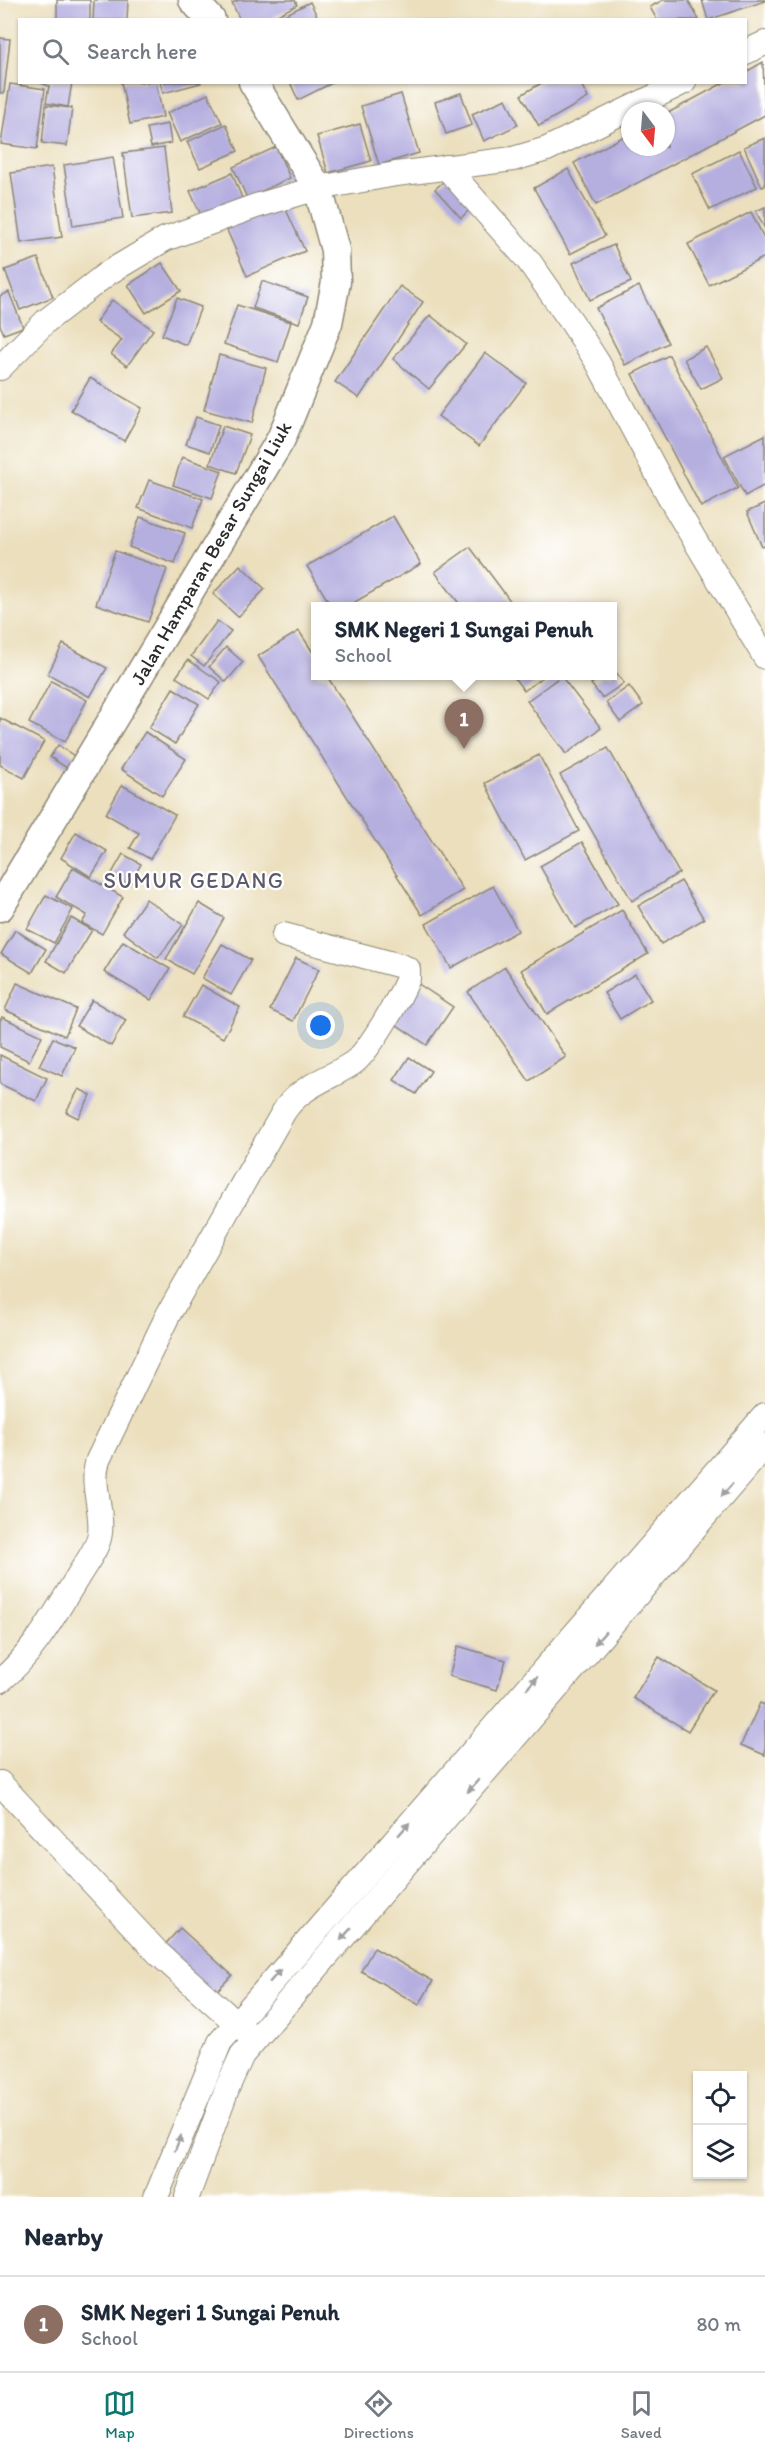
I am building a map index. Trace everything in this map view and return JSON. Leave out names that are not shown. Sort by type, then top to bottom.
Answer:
[{"type":"street","points":[[193,0],[209,18]]},
{"type":"street","points":[[747,52],[765,43]]},
{"type":"street","name":"Jalan Hamparan Besar Sungai Liuk","points":[[0,907],[281,439],[328,323],[336,282],[335,250],[318,188],[254,84]]},
{"type":"street","points":[[0,368],[46,321],[90,286],[165,239],[256,206],[318,188],[446,167],[513,159],[547,148],[680,84]]},
{"type":"street","points":[[446,167],[528,260],[573,324],[598,363],[675,507],[765,657]]},
{"type":"street","points":[[0,1681],[20,1662],[50,1622],[96,1547],[101,1524],[95,1484],[98,1461],[168,1315],[286,1107],[301,1093],[364,1055],[408,978],[408,969],[401,966],[284,935]]},
{"type":"street","points":[[156,2197],[220,2042],[765,1415]]},
{"type":"street","points":[[187,2197],[228,2086],[242,2055],[765,1446]]},
{"type":"street","points":[[0,1783],[159,1954],[235,2024],[255,2039]]},
{"type":"building","points":[[57,0],[90,0],[90,18],[57,18]]},
{"type":"building","points":[[94,0],[128,0],[127,18],[93,18]]},
{"type":"building","points":[[239,0],[295,0],[297,5],[272,18],[239,18],[232,3]]},
{"type":"building","points":[[663,0],[688,0],[698,18],[656,18],[650,7]]},
{"type":"building","points":[[702,0],[765,0],[714,18],[707,18]]},
{"type":"building","points":[[310,2],[318,18],[279,18]]},
{"type":"building","points":[[0,38],[10,39],[4,93],[0,93]]},
{"type":"building","points":[[763,62],[765,115],[596,205],[574,163],[621,138],[621,156],[675,156],[675,109],[721,84],[747,84],[747,71]]},
{"type":"building","points":[[10,84],[45,89],[37,149],[1,144]]},
{"type":"building","points":[[44,84],[72,84],[68,107],[46,103],[49,86]]},
{"type":"building","points":[[121,84],[156,84],[163,117],[130,124]]},
{"type":"building","points":[[161,84],[197,84],[163,93]]},
{"type":"building","points":[[291,84],[330,84],[298,100]]},
{"type":"building","points":[[540,84],[581,84],[588,98],[539,126],[521,95]]},
{"type":"building","points":[[461,93],[472,125],[446,134],[435,102]]},
{"type":"building","points":[[208,94],[222,123],[180,142],[167,113]]},
{"type":"building","points":[[401,94],[419,153],[379,165],[361,106]]},
{"type":"building","points":[[506,99],[518,125],[484,141],[472,114]]},
{"type":"building","points":[[46,105],[72,108],[67,146],[42,143]]},
{"type":"building","points":[[168,124],[171,143],[151,147],[147,128]]},
{"type":"building","points":[[226,124],[238,151],[200,168],[187,142]]},
{"type":"building","points":[[360,124],[371,161],[328,173],[317,136]]},
{"type":"building","points":[[765,138],[765,186],[762,187],[744,147]]},
{"type":"building","points":[[276,147],[290,178],[247,198],[233,167]]},
{"type":"building","points":[[164,148],[172,213],[132,218],[123,153]]},
{"type":"building","points":[[739,150],[757,187],[710,210],[692,174]]},
{"type":"building","points":[[113,157],[123,218],[73,226],[64,165]]},
{"type":"building","points":[[52,167],[62,237],[21,243],[11,173]]},
{"type":"building","points":[[568,169],[605,236],[570,254],[534,188]]},
{"type":"building","points":[[232,173],[242,198],[201,215],[190,191]]},
{"type":"building","points":[[449,177],[475,204],[461,218],[435,189]]},
{"type":"building","points":[[283,203],[305,251],[247,276],[226,228]]},
{"type":"building","points":[[765,207],[765,229],[756,211]]},
{"type":"building","points":[[751,212],[765,240],[765,257],[709,285],[688,244]]},
{"type":"building","points":[[614,245],[631,282],[590,300],[573,263]]},
{"type":"building","points":[[38,258],[53,297],[20,310],[5,270]]},
{"type":"building","points":[[162,263],[181,291],[146,313],[128,285]]},
{"type":"building","points":[[262,281],[308,297],[299,323],[253,308]]},
{"type":"building","points":[[400,286],[423,302],[359,398],[335,382]]},
{"type":"building","points":[[639,286],[668,343],[625,365],[596,308]]},
{"type":"building","points":[[9,292],[23,327],[4,334],[0,325],[0,296]]},
{"type":"building","points":[[177,298],[201,307],[186,345],[162,335]]},
{"type":"building","points":[[112,300],[153,330],[127,366],[111,354],[122,340],[96,322]]},
{"type":"building","points":[[237,305],[291,322],[278,362],[224,344]]},
{"type":"building","points":[[430,315],[466,344],[429,389],[393,359]]},
{"type":"building","points":[[706,347],[723,378],[701,389],[684,359]]},
{"type":"building","points":[[485,353],[526,383],[479,446],[438,416]]},
{"type":"building","points":[[219,355],[266,368],[252,423],[204,410]]},
{"type":"building","points":[[669,355],[738,488],[701,507],[632,374]]},
{"type":"building","points":[[90,378],[142,408],[124,441],[71,410]]},
{"type":"building","points":[[196,417],[219,425],[210,452],[186,444]]},
{"type":"building","points":[[223,426],[250,435],[236,473],[210,464]]},
{"type":"building","points":[[765,435],[765,485],[745,496],[724,456]]},
{"type":"building","points":[[182,457],[222,471],[212,498],[173,485]]},
{"type":"building","points":[[149,480],[203,499],[192,528],[138,508]]},
{"type":"building","points":[[765,504],[765,546],[762,547],[747,512]]},
{"type":"building","points":[[393,516],[421,564],[355,602],[329,602],[307,566]]},
{"type":"building","points":[[140,517],[185,533],[175,564],[129,547]]},
{"type":"building","points":[[470,547],[511,602],[458,602],[435,572]]},
{"type":"building","points":[[115,551],[167,569],[148,622],[96,604]]},
{"type":"building","points":[[240,565],[265,589],[238,617],[213,594]]},
{"type":"building","points":[[217,621],[231,631],[204,666],[191,656]]},
{"type":"building","points":[[299,631],[311,649],[311,680],[330,680],[463,890],[422,915],[258,656]]},
{"type":"building","points":[[63,644],[107,668],[90,697],[48,674]]},
{"type":"building","points":[[226,647],[243,662],[226,682],[209,667]]},
{"type":"building","points":[[188,660],[221,682],[209,699],[176,677]]},
{"type":"building","points":[[617,674],[624,683],[602,698],[591,684],[597,680],[617,680]]},
{"type":"building","points":[[516,680],[539,680],[524,691]]},
{"type":"building","points":[[556,680],[564,680],[601,728],[566,754],[527,701]]},
{"type":"building","points":[[51,681],[87,700],[65,742],[29,723]]},
{"type":"building","points":[[629,686],[643,705],[620,722],[606,703]]},
{"type":"building","points":[[173,688],[199,704],[175,744],[149,728]]},
{"type":"building","points":[[0,718],[44,741],[24,778],[0,765]]},
{"type":"building","points":[[145,732],[186,759],[162,796],[121,769]]},
{"type":"building","points":[[58,745],[80,760],[73,772],[50,757]]},
{"type":"building","points":[[608,748],[679,873],[632,901],[560,775]]},
{"type":"building","points":[[539,755],[579,831],[525,860],[485,783]]},
{"type":"building","points":[[122,785],[175,815],[150,859],[130,848],[139,833],[106,814]]},
{"type":"building","points":[[76,832],[107,851],[91,877],[61,858]]},
{"type":"building","points":[[582,842],[618,904],[575,928],[540,866]]},
{"type":"building","points":[[123,854],[141,864],[129,885],[111,875]]},
{"type":"building","points":[[73,868],[123,897],[102,934],[82,923],[87,915],[56,897]]},
{"type":"building","points":[[681,881],[704,919],[661,944],[638,906]]},
{"type":"building","points":[[493,886],[518,931],[451,968],[426,924]]},
{"type":"building","points":[[46,895],[73,909],[54,943],[27,929]]},
{"type":"building","points":[[146,899],[183,925],[158,958],[123,932]]},
{"type":"building","points":[[199,903],[224,918],[192,974],[166,959]]},
{"type":"building","points":[[622,910],[648,954],[547,1014],[521,970]]},
{"type":"building","points":[[71,918],[92,930],[66,973],[46,961]]},
{"type":"building","points":[[15,930],[46,949],[32,973],[1,954]]},
{"type":"building","points":[[123,941],[170,969],[151,1000],[104,972]]},
{"type":"building","points":[[222,944],[251,960],[231,995],[202,978]]},
{"type":"building","points":[[296,958],[319,969],[293,1021],[270,1010]]},
{"type":"building","points":[[505,967],[566,1057],[529,1081],[468,992]]},
{"type":"building","points":[[635,974],[651,1000],[620,1019],[604,993]]},
{"type":"building","points":[[414,981],[453,1007],[427,1045],[388,1019]]},
{"type":"building","points":[[17,983],[76,1009],[65,1036],[5,1010]]},
{"type":"building","points":[[201,985],[240,1007],[223,1038],[183,1017]]},
{"type":"building","points":[[92,1000],[126,1020],[111,1046],[76,1026]]},
{"type":"building","points":[[2,1017],[42,1036],[29,1061],[0,1047]]},
{"type":"building","points":[[53,1038],[75,1047],[62,1076],[39,1066]]},
{"type":"building","points":[[0,1055],[47,1078],[36,1101],[0,1084]]},
{"type":"building","points":[[409,1057],[431,1071],[416,1094],[394,1080]]},
{"type":"building","points":[[79,1089],[91,1095],[78,1118],[66,1112]]},
{"type":"building","points":[[458,1646],[506,1660],[497,1690],[449,1676]]},
{"type":"building","points":[[659,1657],[714,1690],[688,1731],[633,1698]]},
{"type":"building","points":[[760,1703],[765,1705],[765,1755],[741,1745]]},
{"type":"building","points":[[180,1928],[232,1975],[212,1996],[160,1950]]},
{"type":"building","points":[[374,1948],[433,1981],[419,2005],[361,1971]]},
{"type":"place","name":"SMK Negeri 1 Sungai Penuh","points":[[464,749]]},
{"type":"district","name":"SUMUR GEDANG","points":[[194,880]]}]
